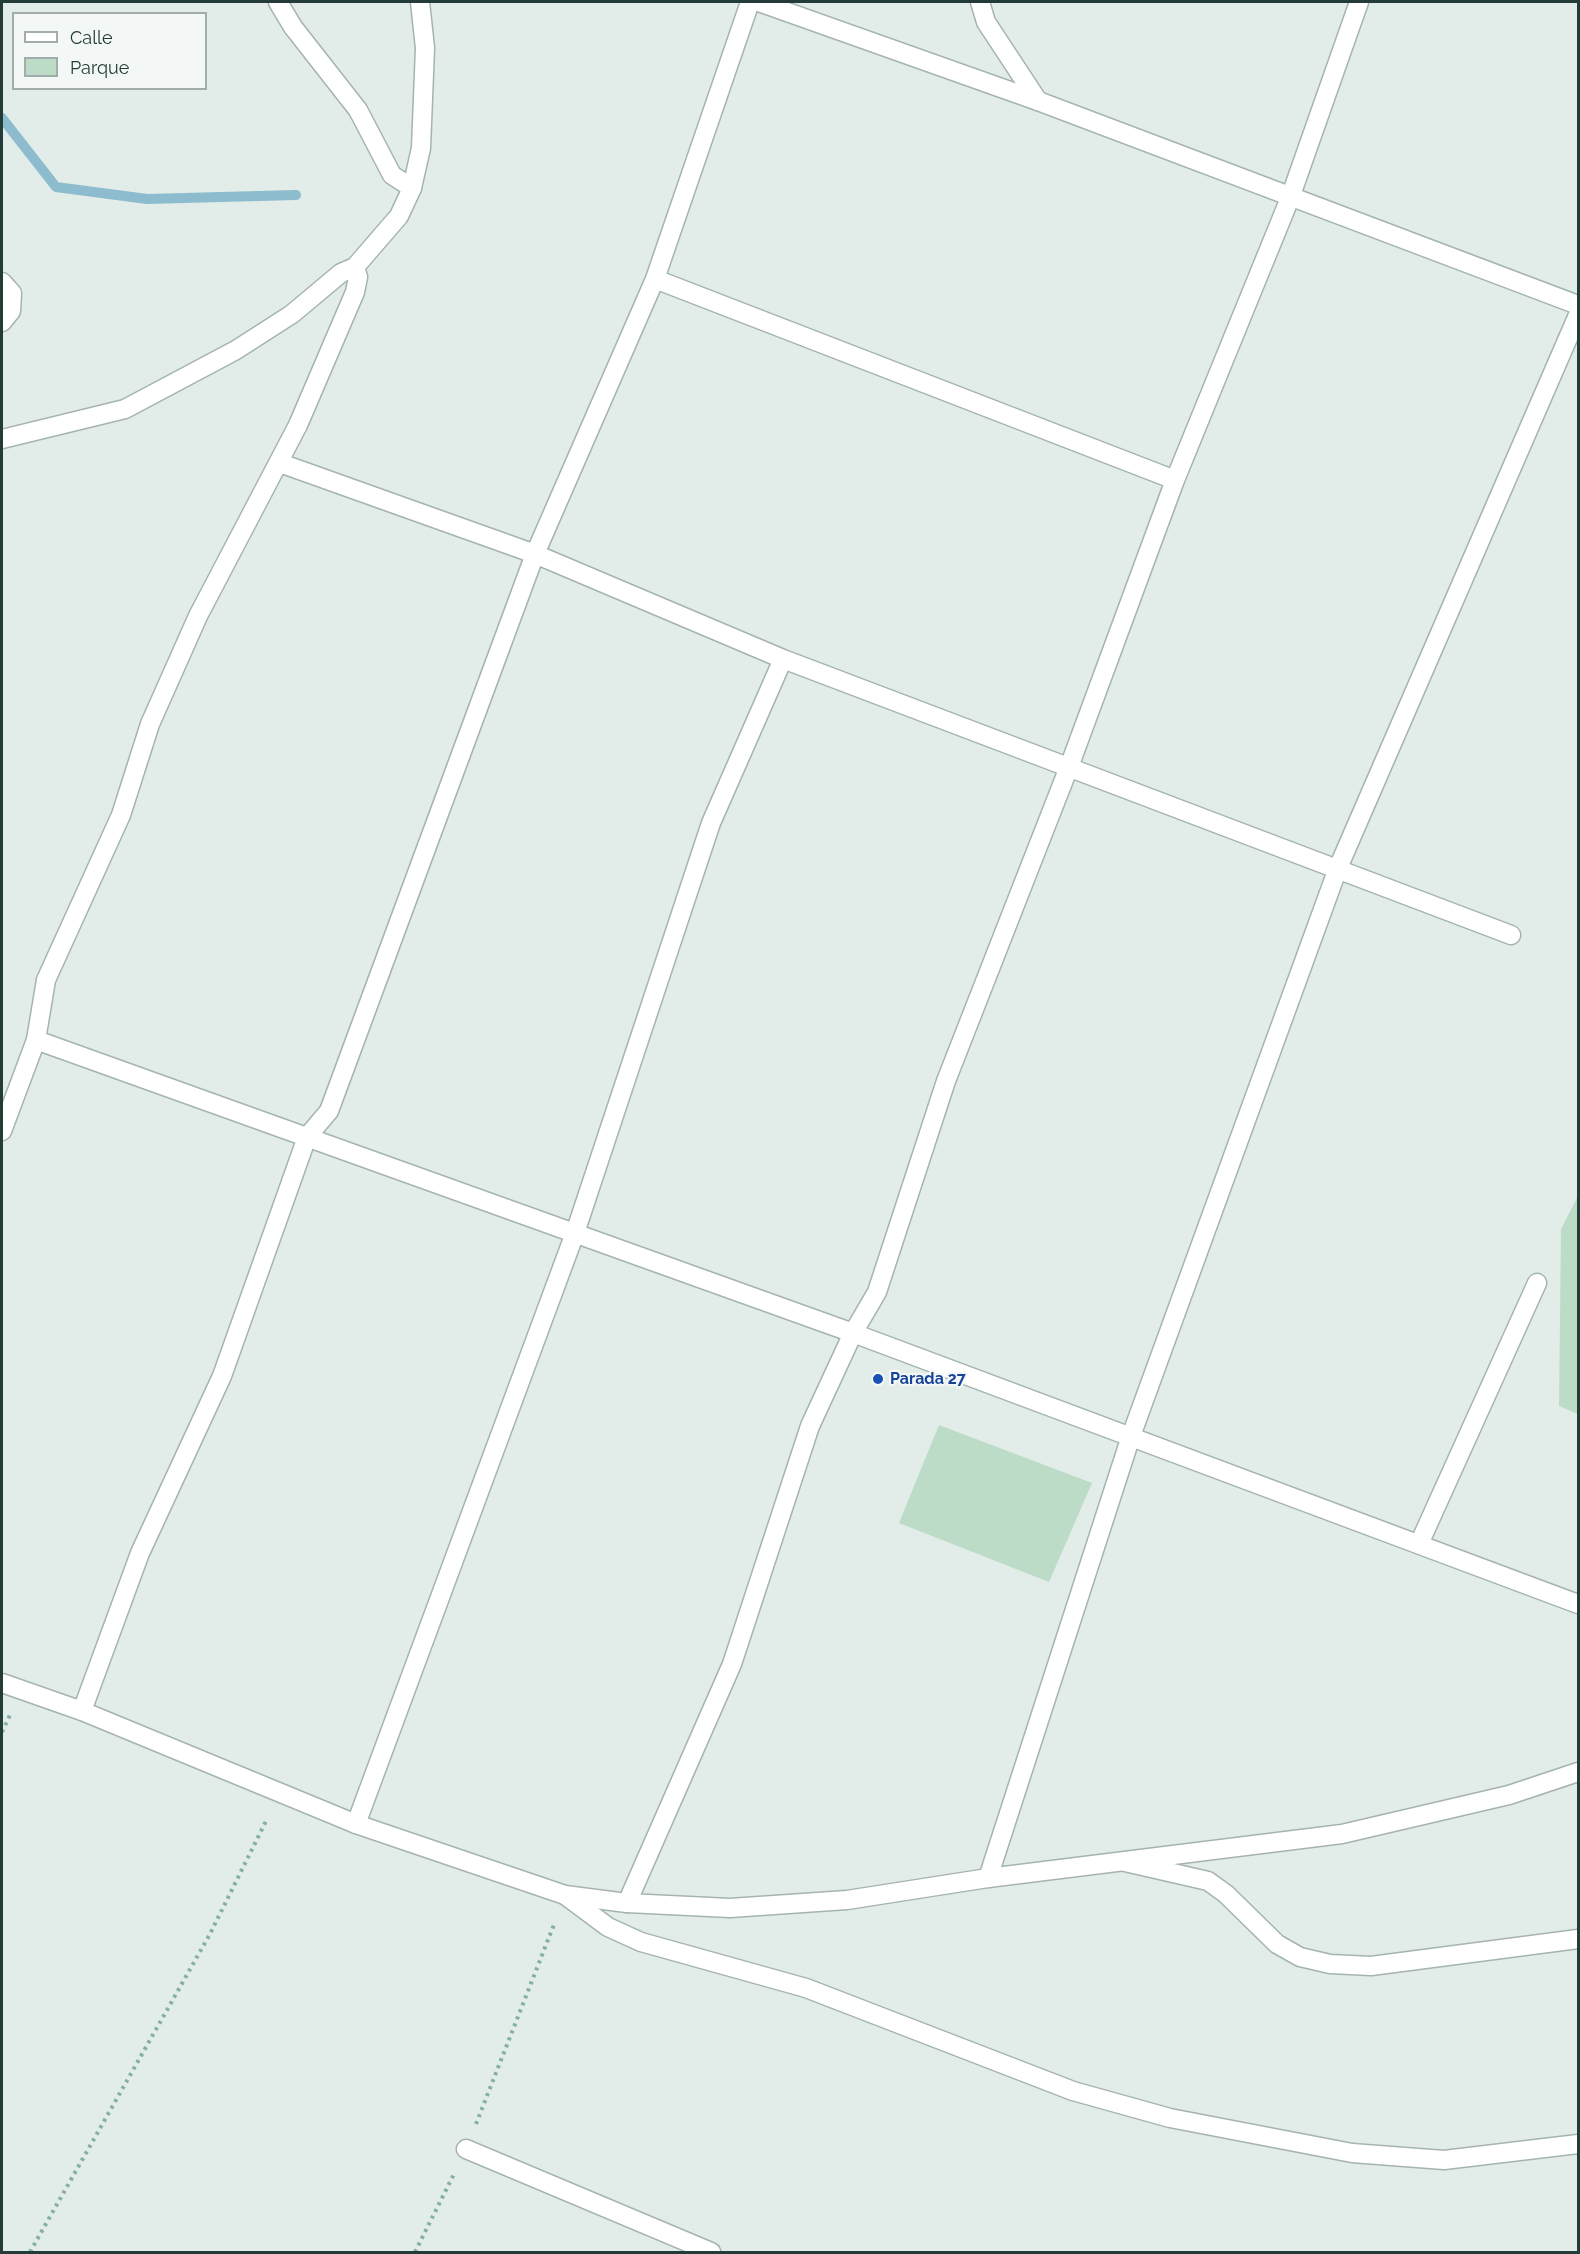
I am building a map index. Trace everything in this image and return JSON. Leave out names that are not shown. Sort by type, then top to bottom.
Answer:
[{"type":"street","points":[[278,2],[293,27],[358,110],[392,175],[412,188]]},
{"type":"street","points":[[2,439],[125,409],[236,350],[292,314],[341,273],[355,267],[399,216],[412,188],[421,148],[424,48],[420,2]]},
{"type":"street","points":[[82,1711],[140,1553],[222,1376],[307,1137],[329,1111],[535,554],[655,279],[750,2]]},
{"type":"street","points":[[759,2],[1038,101],[1578,305]]},
{"type":"street","points":[[980,2],[986,22],[1038,101]]},
{"type":"street","points":[[627,1903],[732,1664],[810,1426],[853,1333],[878,1292],[946,1081],[1069,767],[1175,480],[1290,198],[1359,2]]},
{"type":"street","points":[[2,1131],[36,1040],[46,980],[120,815],[150,724],[198,616],[280,462],[355,292],[358,277],[355,267]]},
{"type":"street","points":[[655,279],[1175,480]]},
{"type":"street","points":[[2,282],[12,293],[11,310],[2,322]]},
{"type":"street","points":[[988,1878],[1131,1436],[1338,868],[1578,315]]},
{"type":"street","points":[[280,462],[535,554],[783,659],[1511,934]]},
{"type":"street","points":[[356,1824],[575,1233],[711,823],[783,659]]},
{"type":"street","points":[[36,1040],[853,1333],[1578,1605]]},
{"type":"street","points":[[1419,1544],[1537,1283]]},
{"type":"street","points":[[2,1683],[82,1711],[356,1824],[565,1895],[627,1903],[730,1908],[847,1900],[988,1878],[1341,1834],[1509,1795],[1578,1772]]},
{"type":"street","points":[[1121,1861],[1208,1881],[1226,1894],[1277,1944],[1300,1958],[1330,1964],[1371,1966],[1578,1939]]},
{"type":"street","points":[[565,1895],[608,1928],[641,1942],[806,1988],[1073,2091],[1170,2118],[1353,2153],[1444,2160],[1578,2144]]},
{"type":"street","points":[[466,2149],[711,2253]]},
{"type":"path","points":[[30,2253],[210,1934],[279,1793]]},
{"type":"path","points":[[415,2253],[466,2149],[565,1895]]},
{"type":"green space","points":[[1578,1196],[1578,1414],[1559,1406],[1561,1229]]},
{"type":"green space","points":[[939,1425],[1092,1483],[1049,1582],[899,1523]]},
{"type":"waterway","points":[[2,118],[56,187],[147,199],[296,195]]},
{"type":"place","name":"Parada 27","points":[[878,1379]]}]
